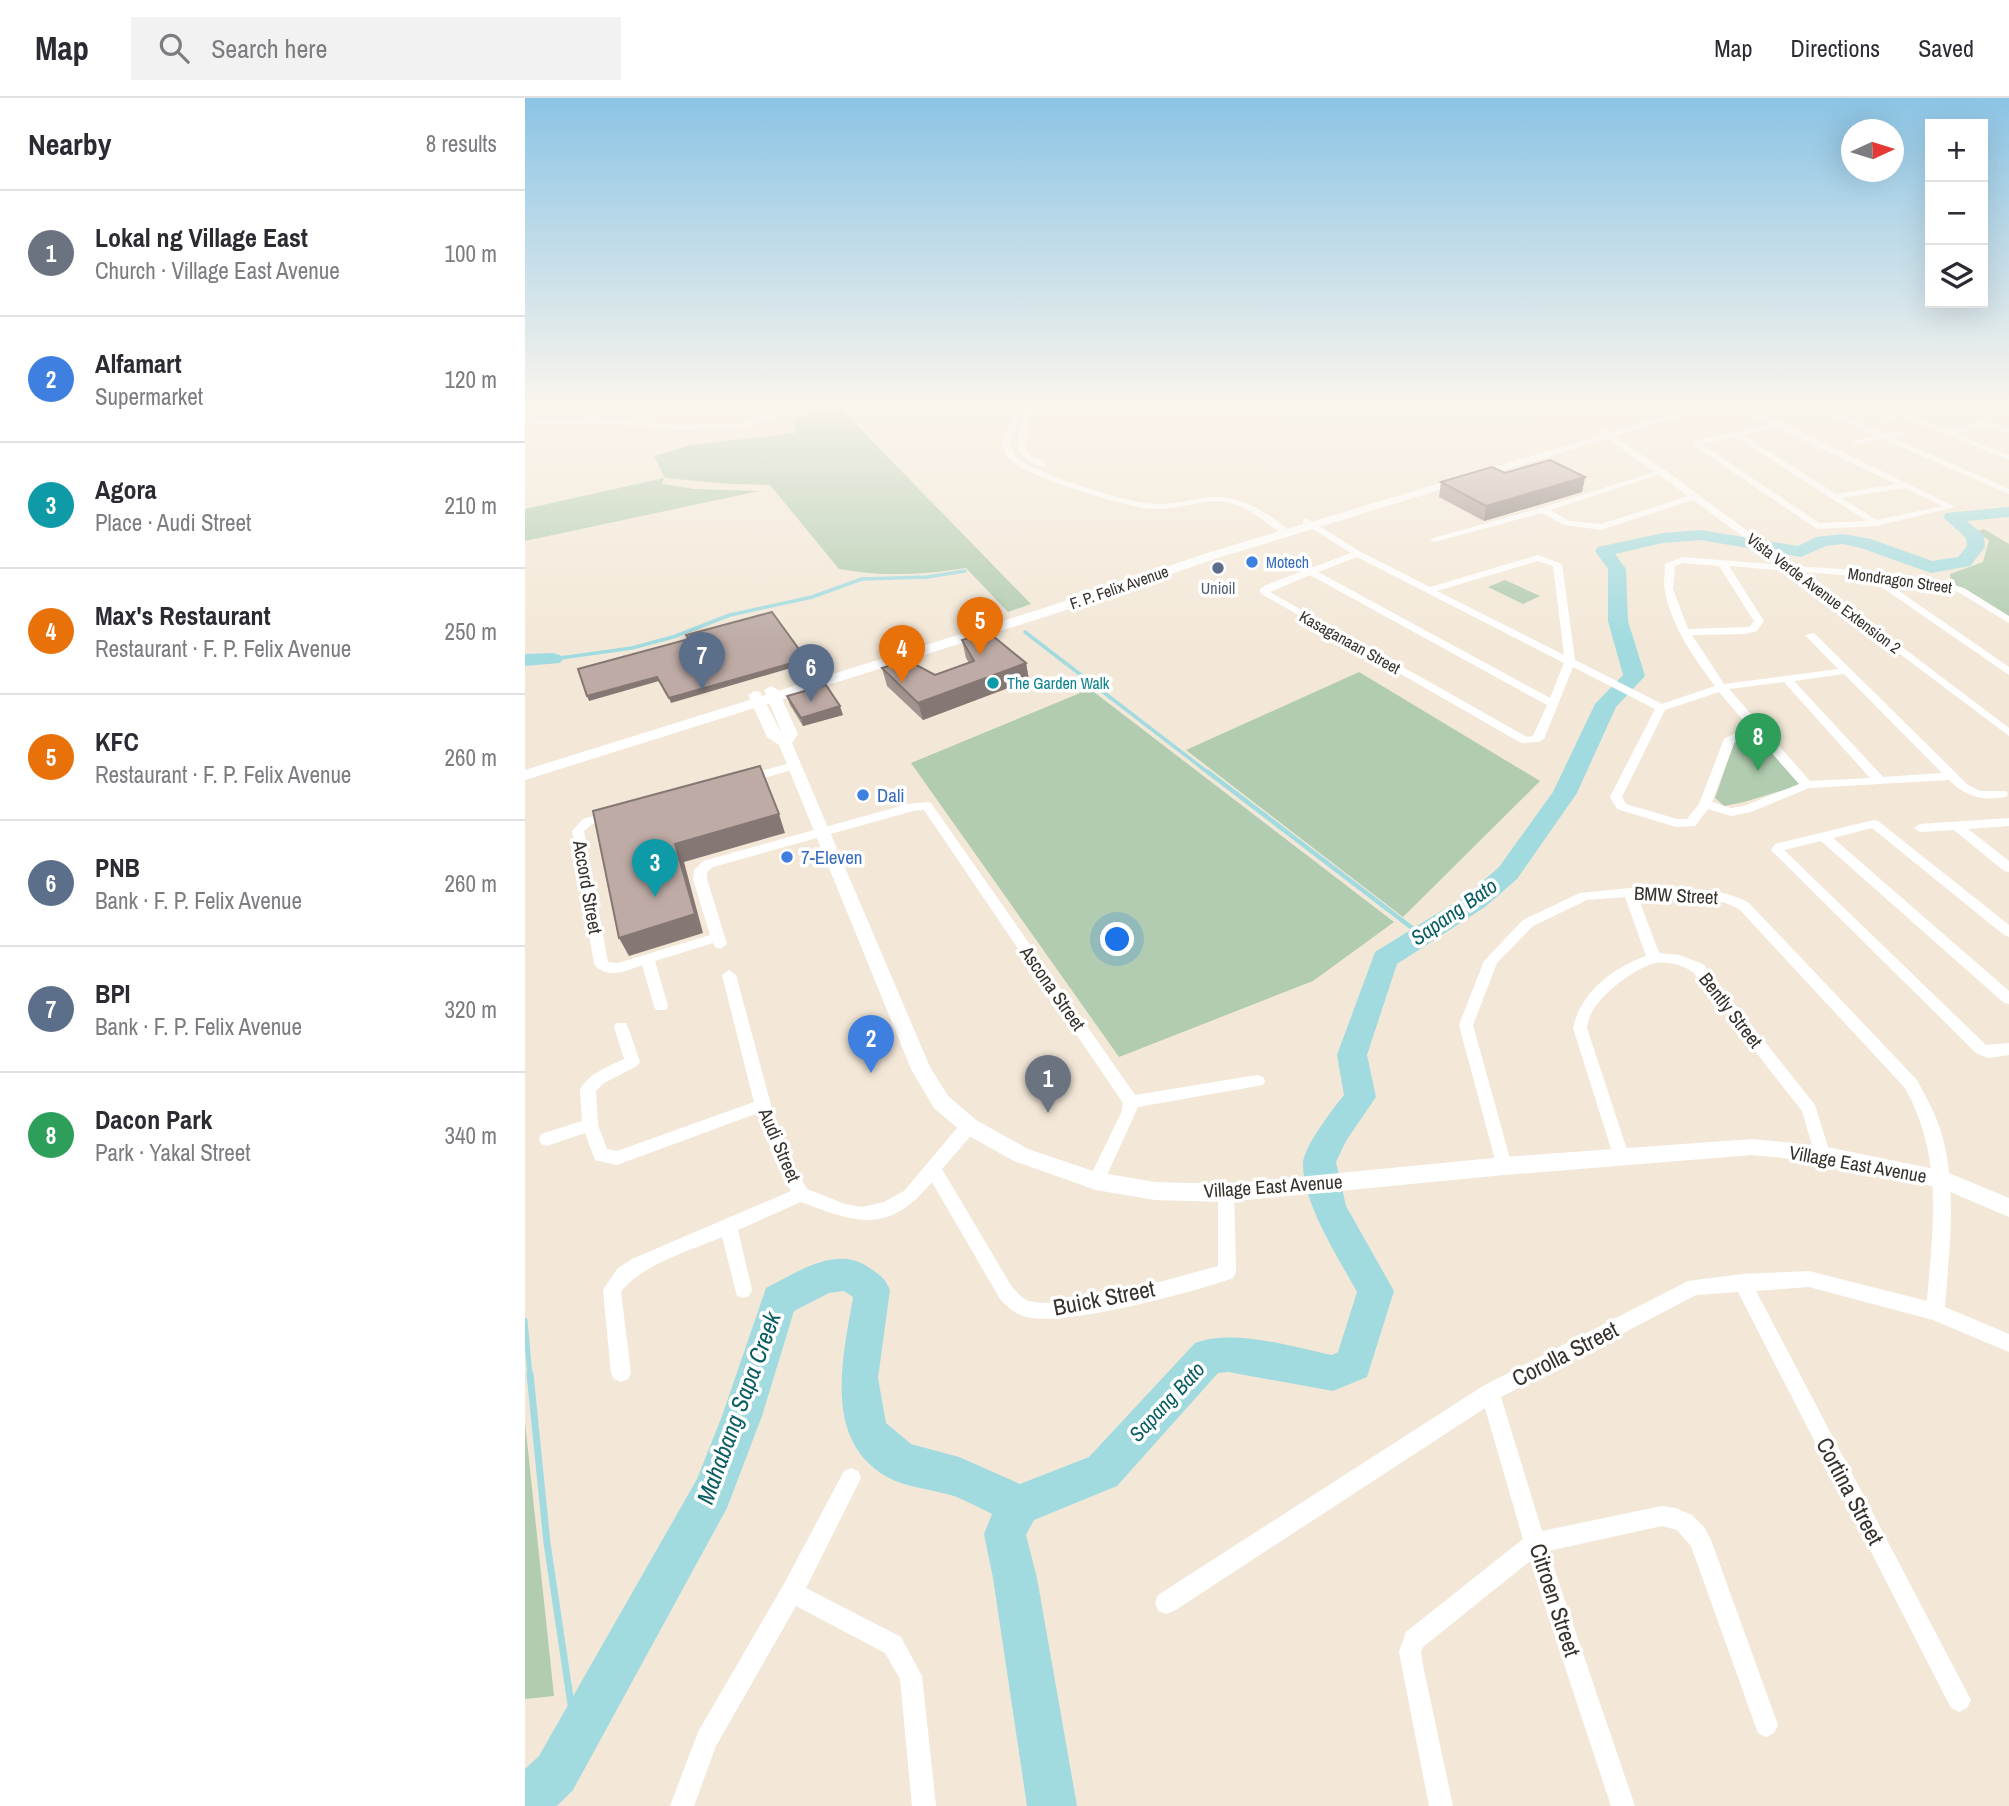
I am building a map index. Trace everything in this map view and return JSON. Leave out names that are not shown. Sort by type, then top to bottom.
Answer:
[{"type":"main road","name":"F. P. Felix Avenue","points":[[525,775],[767,702],[1078,602],[1296,528],[1441,484]]},
{"type":"main road","name":"F. P. Felix Avenue","points":[[525,766],[767,702]]},
{"type":"street","points":[[1074,484],[1150,508],[1231,500],[1358,554],[1661,708]]},
{"type":"street","points":[[1095,484],[1153,503],[1213,495],[1233,496],[1254,504],[1296,528]]},
{"type":"street","points":[[1434,538],[1450,537],[1625,484]]},
{"type":"street","name":"Vista Verde Avenue Extension 2","points":[[1677,484],[2009,733]]},
{"type":"street","points":[[1756,484],[1817,526],[1876,523],[1951,507],[1904,484]]},
{"type":"street","points":[[1813,484],[1876,523]]},
{"type":"street","points":[[1990,484],[2009,492]]},
{"type":"street","points":[[1833,497],[1907,485]]},
{"type":"street","points":[[1543,510],[1568,523],[1601,527],[1695,497]]},
{"type":"street","name":"Kasaganaan Street","points":[[1358,554],[1269,587],[1265,589],[1265,593],[1525,741],[1538,738],[1553,704]]},
{"type":"street","points":[[1310,571],[1553,704],[1570,661],[1557,564],[1538,558],[1429,590]]},
{"type":"street","name":"Mondragon Street","points":[[1807,785],[1705,667],[1672,611],[1666,576],[1669,564],[1682,560],[1791,567],[1868,574],[1954,587],[2009,620]]},
{"type":"street","points":[[1685,632],[1745,631],[1753,629],[1759,621],[1722,563]]},
{"type":"street","points":[[1868,574],[2009,672]]},
{"type":"street","points":[[1810,635],[1973,794],[2003,794]]},
{"type":"street","points":[[1755,727],[1730,739],[1705,804],[1691,823],[1686,824],[1621,806],[1616,797],[1661,708],[1722,687],[1846,671]]},
{"type":"street","points":[[1786,678],[1879,780]]},
{"type":"street","name":"Village East Avenue","points":[[767,702],[774,737],[785,743],[921,1069],[941,1102],[969,1126],[1021,1155],[1096,1181],[1155,1191],[1226,1193],[1504,1166],[1752,1147],[1822,1154],[1944,1180],[2009,1208]]},
{"type":"street","points":[[730,783],[795,766]]},
{"type":"street","points":[[1705,804],[1731,812],[1747,809],[1807,785],[1952,776]]},
{"type":"street","name":"Ascona Street","points":[[823,831],[923,806],[929,809],[1131,1102]]},
{"type":"street","name":"Accord Street","points":[[627,810],[588,821],[580,825],[578,831],[601,964],[607,968],[618,968],[719,940],[700,879],[700,870],[708,864],[823,831]]},
{"type":"street","points":[[1920,828],[2009,822]]},
{"type":"street","points":[[2008,1050],[1988,1052],[1981,1049],[1778,854],[1779,847],[1874,824],[2009,932]]},
{"type":"street","points":[[1957,826],[2009,869]]},
{"type":"street","points":[[1822,835],[2009,999]]},
{"type":"street","points":[[1621,1156],[1580,1028],[1583,1014],[1593,999],[1628,970],[1654,958],[1630,892]]},
{"type":"street","name":"BMW Street","points":[[1504,1166],[1466,1025],[1491,961],[1528,923],[1585,896],[1630,892],[1708,894],[1735,901],[1744,906],[1911,1084],[1924,1102],[1936,1137],[1944,1180],[1935,1312]]},
{"type":"street","name":"Bently Street","points":[[1654,958],[1676,959],[1698,968],[1809,1110],[1822,1154]]},
{"type":"street","points":[[648,960],[661,1006]]},
{"type":"street","name":"Audi Street","points":[[729,975],[763,1105],[783,1161],[801,1194],[844,1211],[862,1213],[888,1209],[910,1196],[969,1126]]},
{"type":"street","points":[[621,1027],[632,1062],[598,1079],[588,1089],[590,1125],[601,1155],[617,1158],[763,1105]]},
{"type":"street","points":[[1096,1181],[1129,1113],[1131,1102],[1257,1081]]},
{"type":"street","points":[[547,1139],[590,1125]]},
{"type":"street","name":"Buick Street","points":[[934,1170],[1006,1293],[1016,1304],[1030,1309],[1075,1307],[1227,1272],[1226,1193]]},
{"type":"street","points":[[621,1373],[612,1290],[624,1274],[638,1265],[801,1194]]},
{"type":"street","points":[[728,1226],[743,1290]]},
{"type":"street","name":"Corolla Street","points":[[1166,1603],[1490,1393],[1694,1287],[1809,1279],[1935,1312],[2009,1343]]},
{"type":"street","name":"Cortina Street","points":[[1742,1282],[1959,1700]]},
{"type":"street","name":"Citroen Street","points":[[1490,1393],[1535,1543],[1623,1806]]},
{"type":"street","points":[[682,1806],[706,1740],[792,1592],[851,1478]]},
{"type":"street","points":[[1441,1806],[1413,1670],[1411,1653],[1414,1640],[1535,1543],[1662,1516],[1680,1518],[1692,1527],[1700,1540],[1766,1726]]},
{"type":"street","points":[[792,1592],[893,1645],[911,1676],[925,1806]]},
{"type":"green space","points":[[638,484],[759,491],[525,541],[525,509]]},
{"type":"green space","points":[[727,484],[914,484],[1031,604],[1008,612],[966,568],[902,574],[839,569],[770,485]]},
{"type":"green space","points":[[1984,529],[2009,544],[2009,616],[1951,585],[1950,574],[1983,562],[1989,540],[1975,532]]},
{"type":"green space","points":[[1505,580],[1540,596],[1523,604],[1488,587]]},
{"type":"green space","points":[[1359,672],[1540,781],[1403,917],[1186,750]]},
{"type":"green space","points":[[1090,689],[1394,922],[1313,981],[1119,1057],[911,763]]},
{"type":"green space","points":[[1754,731],[1803,784],[1724,806],[1715,798],[1734,743]]},
{"type":"green space","points":[[525,1422],[554,1696],[525,1699]]},
{"type":"building","points":[[1444,484],[1562,484],[1486,506]]},
{"type":"building","points":[[772,612],[806,659],[669,698],[657,677],[587,696],[578,669],[689,639],[686,635]]},
{"type":"building","points":[[988,632],[1026,663],[918,703],[882,668],[907,660],[935,675],[974,661],[962,640]]},
{"type":"building","points":[[826,685],[840,706],[801,718],[787,696]]},
{"type":"building","points":[[760,766],[779,814],[675,844],[695,914],[619,938],[593,811]]},
{"type":"waterway","name":"Sapang Bato","points":[[1019,1505],[1103,1472],[1208,1356],[1228,1354],[1333,1373],[1353,1364],[1376,1291],[1330,1209],[1319,1162],[1333,1133],[1360,1097],[1352,1055],[1385,959],[1476,901],[1508,873],[1565,793],[1606,704],[1634,676],[1618,621],[1617,569],[1604,551],[1663,538],[1700,535],[1801,552],[1822,541],[1843,539],[1865,543],[1931,567],[1964,562],[1976,547],[1975,536],[1952,517],[2009,512]]},
{"type":"waterway","points":[[553,659],[632,648],[673,637],[730,615],[812,597],[862,579],[927,577],[965,571]]},
{"type":"waterway","points":[[1025,632],[1210,774]]},
{"type":"waterway","points":[[525,660],[553,659]]},
{"type":"waterway","points":[[1208,772],[1420,934]]},
{"type":"waterway","name":"Mahabang Sapa Creek","points":[[525,1798],[529,1799],[556,1773],[712,1493],[742,1416],[779,1300],[824,1277],[849,1274],[872,1290],[859,1378],[868,1433],[900,1462],[959,1477],[1019,1505]]},
{"type":"waterway","points":[[525,1320],[530,1376]]},
{"type":"waterway","points":[[530,1374],[547,1543],[576,1738]]},
{"type":"waterway","points":[[1019,1505],[1005,1534],[1015,1578],[1052,1806]]},
{"type":"place","name":"Motech","points":[[1252,562]]},
{"type":"place","name":"Unioil","points":[[1218,568]]},
{"type":"place","name":"KFC","points":[[980,655]]},
{"type":"place","name":"Max's Restaurant","points":[[902,683]]},
{"type":"place","name":"The Garden Walk","points":[[993,683]]},
{"type":"place","name":"BPI","points":[[702,690]]},
{"type":"place","name":"PNB","points":[[811,702]]},
{"type":"place","name":"Dacon Park","points":[[1758,771]]},
{"type":"place","name":"Dali","points":[[863,795]]},
{"type":"place","name":"7-Eleven","points":[[787,857]]},
{"type":"place","name":"Agora","points":[[655,897]]},
{"type":"place","name":"Alfamart","points":[[871,1073]]},
{"type":"place","name":"Lokal ng Village East","points":[[1048,1113]]}]
